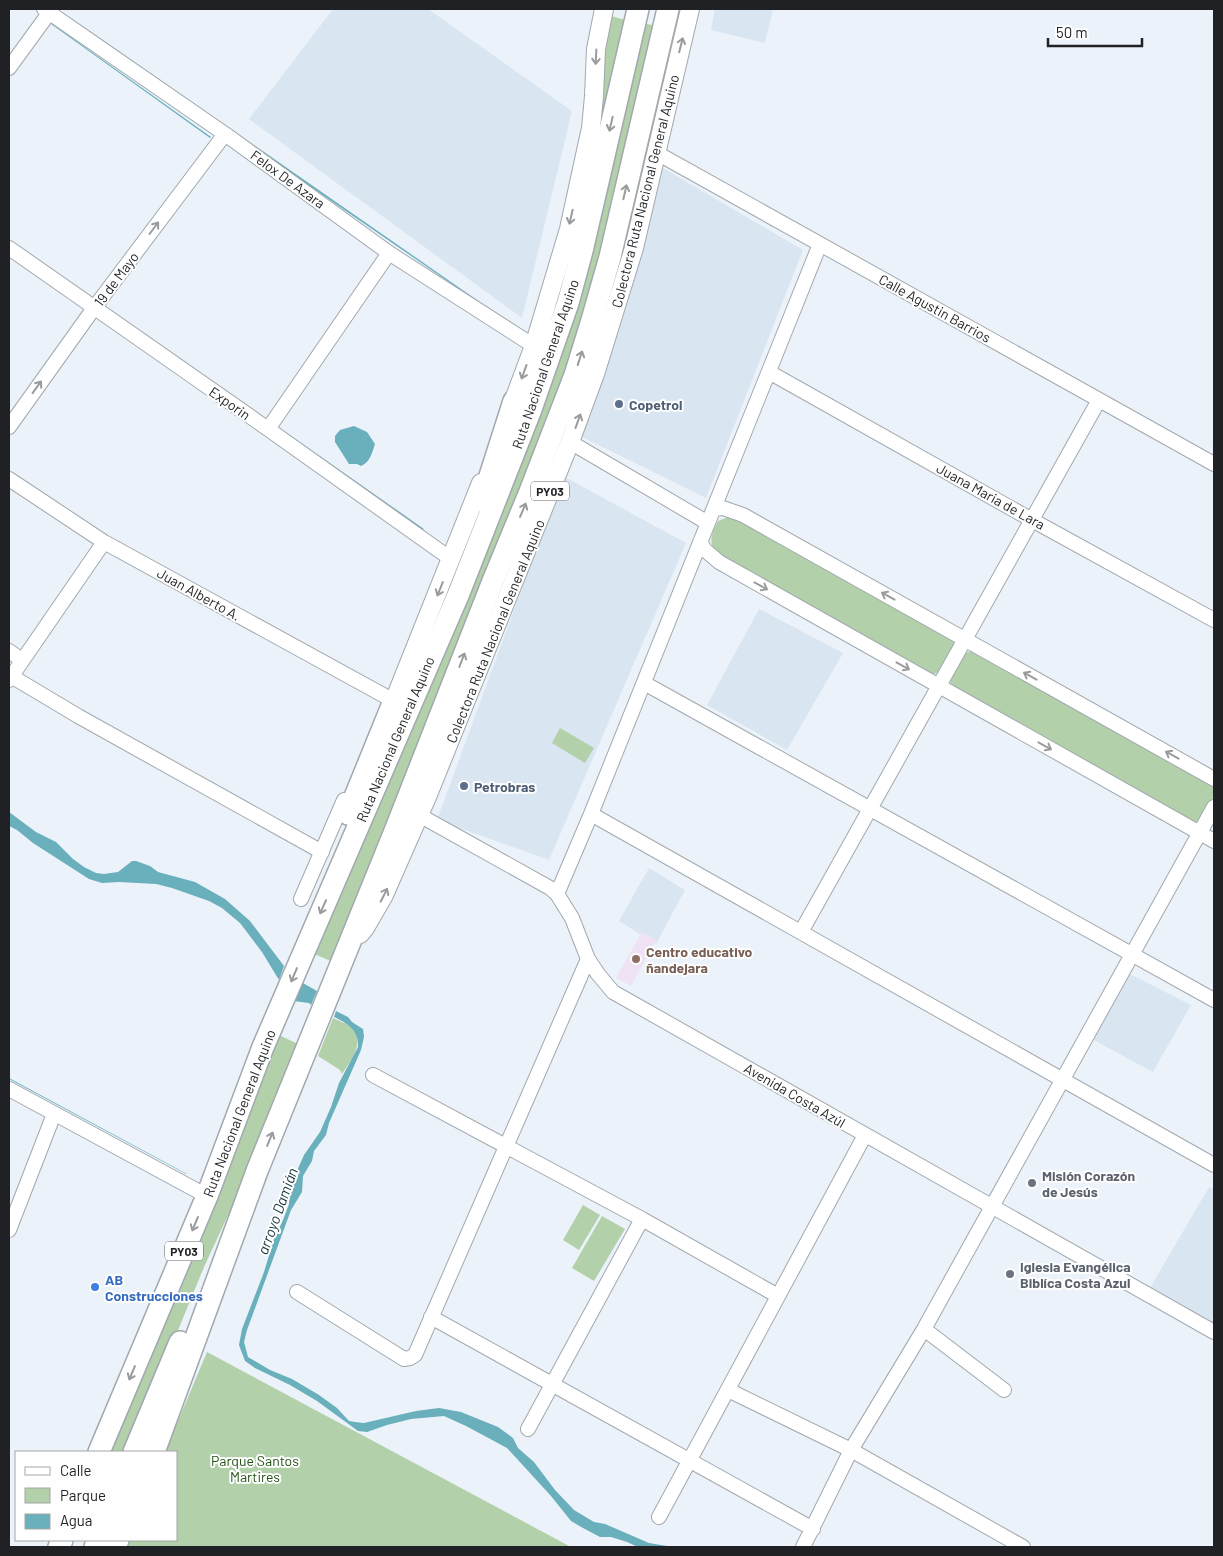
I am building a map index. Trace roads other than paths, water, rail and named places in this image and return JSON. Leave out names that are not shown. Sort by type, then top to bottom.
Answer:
[{"type":"highway","name":"Ruta Nacional General Aquino","points":[[99,1451],[207,1196],[263,1047],[459,593],[548,366],[582,251],[638,9]]},
{"type":"highway","name":"Ruta Nacional General Aquino","points":[[154,1451],[257,1171],[560,416],[592,320],[610,257],[668,9]]},
{"type":"highway","points":[[459,593],[470,538],[514,401]]},
{"type":"highway","name":"PY03","points":[[333,884],[334,860],[340,833],[391,700]]},
{"type":"highway","name":"PY03","points":[[134,1451],[212,1260],[257,1171]]},
{"type":"main road","name":"PY03","points":[[391,700],[451,559],[534,346],[568,229],[588,144],[594,96],[596,50],[604,9]]},
{"type":"main road","name":"Colectora Ruta Nacional General Aquino","points":[[346,949],[365,928],[384,895],[419,815],[570,442],[595,374],[636,240],[655,152],[690,9]]},
{"type":"main road","points":[[395,831],[494,632]]},
{"type":"street","name":"Felox De Azara","points":[[49,10],[389,253],[534,346]]},
{"type":"street","points":[[9,68],[49,10]]},
{"type":"street","name":"19 de Mayo","points":[[9,427],[94,308],[225,134]]},
{"type":"street","name":"Calle Agustin Barrios","points":[[655,152],[1214,464]]},
{"type":"street","points":[[557,894],[591,814],[820,244]]},
{"type":"street","name":"Exporin","points":[[9,248],[451,559]]},
{"type":"street","points":[[268,429],[389,253]]},
{"type":"street","name":"Juana Maria de Lara","points":[[769,372],[1214,620]]},
{"type":"street","points":[[801,932],[1099,400]]},
{"type":"street","points":[[570,442],[708,523]]},
{"type":"street","name":"Juan Alberto A.","points":[[9,479],[104,542],[391,700]]},
{"type":"street","points":[[714,509],[723,508],[743,515],[1214,779]]},
{"type":"street","points":[[104,542],[10,678],[322,852]]},
{"type":"street","points":[[700,542],[705,550],[719,562],[1214,841]]},
{"type":"street","points":[[9,651],[22,660]]},
{"type":"street","points":[[644,683],[1214,1000]]},
{"type":"street","points":[[301,900],[391,700]]},
{"type":"street","points":[[803,1547],[851,1450],[924,1329],[1214,807]]},
{"type":"street","points":[[591,814],[1214,1165]]},
{"type":"street","name":"Avenida Costa Azúl","points":[[419,815],[550,888],[557,894],[572,918],[588,959],[613,992],[1214,1332]]},
{"type":"street","points":[[297,1292],[404,1359],[415,1355],[588,959]]},
{"type":"street","points":[[373,1074],[642,1219],[778,1296]]},
{"type":"street","points":[[9,1089],[207,1196]]},
{"type":"street","points":[[9,1230],[54,1114]]},
{"type":"street","points":[[659,1517],[865,1135]]},
{"type":"street","points":[[528,1429],[642,1219]]},
{"type":"street","points":[[431,1317],[813,1529]]},
{"type":"street","points":[[924,1329],[1004,1390]]},
{"type":"street","points":[[728,1390],[851,1450],[1023,1547]]},
{"type":"water","points":[[61,11],[513,325],[513,326],[231,132]]},
{"type":"water","points":[[51,23],[211,137],[210,138]]},
{"type":"water","points":[[354,426],[367,432],[375,444],[369,460],[361,466],[349,464],[335,442],[335,436],[340,430]]},
{"type":"water","points":[[284,431],[424,529],[422,530],[283,433]]},
{"type":"water","points":[[9,812],[36,832],[56,842],[73,859],[96,873],[118,872],[132,861],[136,861],[150,866],[158,872],[195,882],[225,899],[250,921],[284,966],[279,980],[262,952],[240,923],[222,908],[209,901],[156,884],[102,883],[89,879],[9,826]]},
{"type":"water","points":[[301,982],[317,991],[311,1005],[309,1003],[293,1001]]},
{"type":"water","points":[[336,1011],[348,1017],[363,1029],[364,1037],[361,1050],[329,1123],[326,1135],[314,1151],[312,1161],[303,1176],[302,1192],[291,1210],[247,1330],[244,1342],[248,1357],[319,1395],[337,1408],[349,1421],[364,1423],[416,1411],[439,1408],[461,1412],[498,1427],[513,1438],[518,1448],[534,1462],[555,1490],[574,1510],[594,1522],[605,1524],[649,1543],[673,1547],[638,1547],[611,1537],[600,1537],[583,1528],[571,1521],[507,1448],[444,1416],[411,1419],[367,1432],[358,1431],[317,1401],[245,1361],[239,1345],[242,1329],[264,1272],[274,1239],[289,1204],[288,1191],[304,1155],[320,1132],[339,1083],[358,1047],[358,1041],[351,1028],[334,1017]]},
{"type":"water","points":[[9,1078],[187,1174],[9,1079]]},
{"type":"place","name":"Copetrol","points":[[619,404]]},
{"type":"place","name":"Petrobras","points":[[464,786]]},
{"type":"place","name":"Centro educativo ñandejara","points":[[636,959]]},
{"type":"place","name":"Misión Corazón de Jesús","points":[[1032,1183]]},
{"type":"place","name":"Iglesia Evangélica Biblíca Costa Azul","points":[[1010,1274]]},
{"type":"place","name":"AB Construcciones","points":[[95,1287]]},
{"type":"water label","name":"arroyo Damián","points":[[277,1211]]},
{"type":"park label","name":"Parque Santos Martires","points":[[255,1468]]}]
